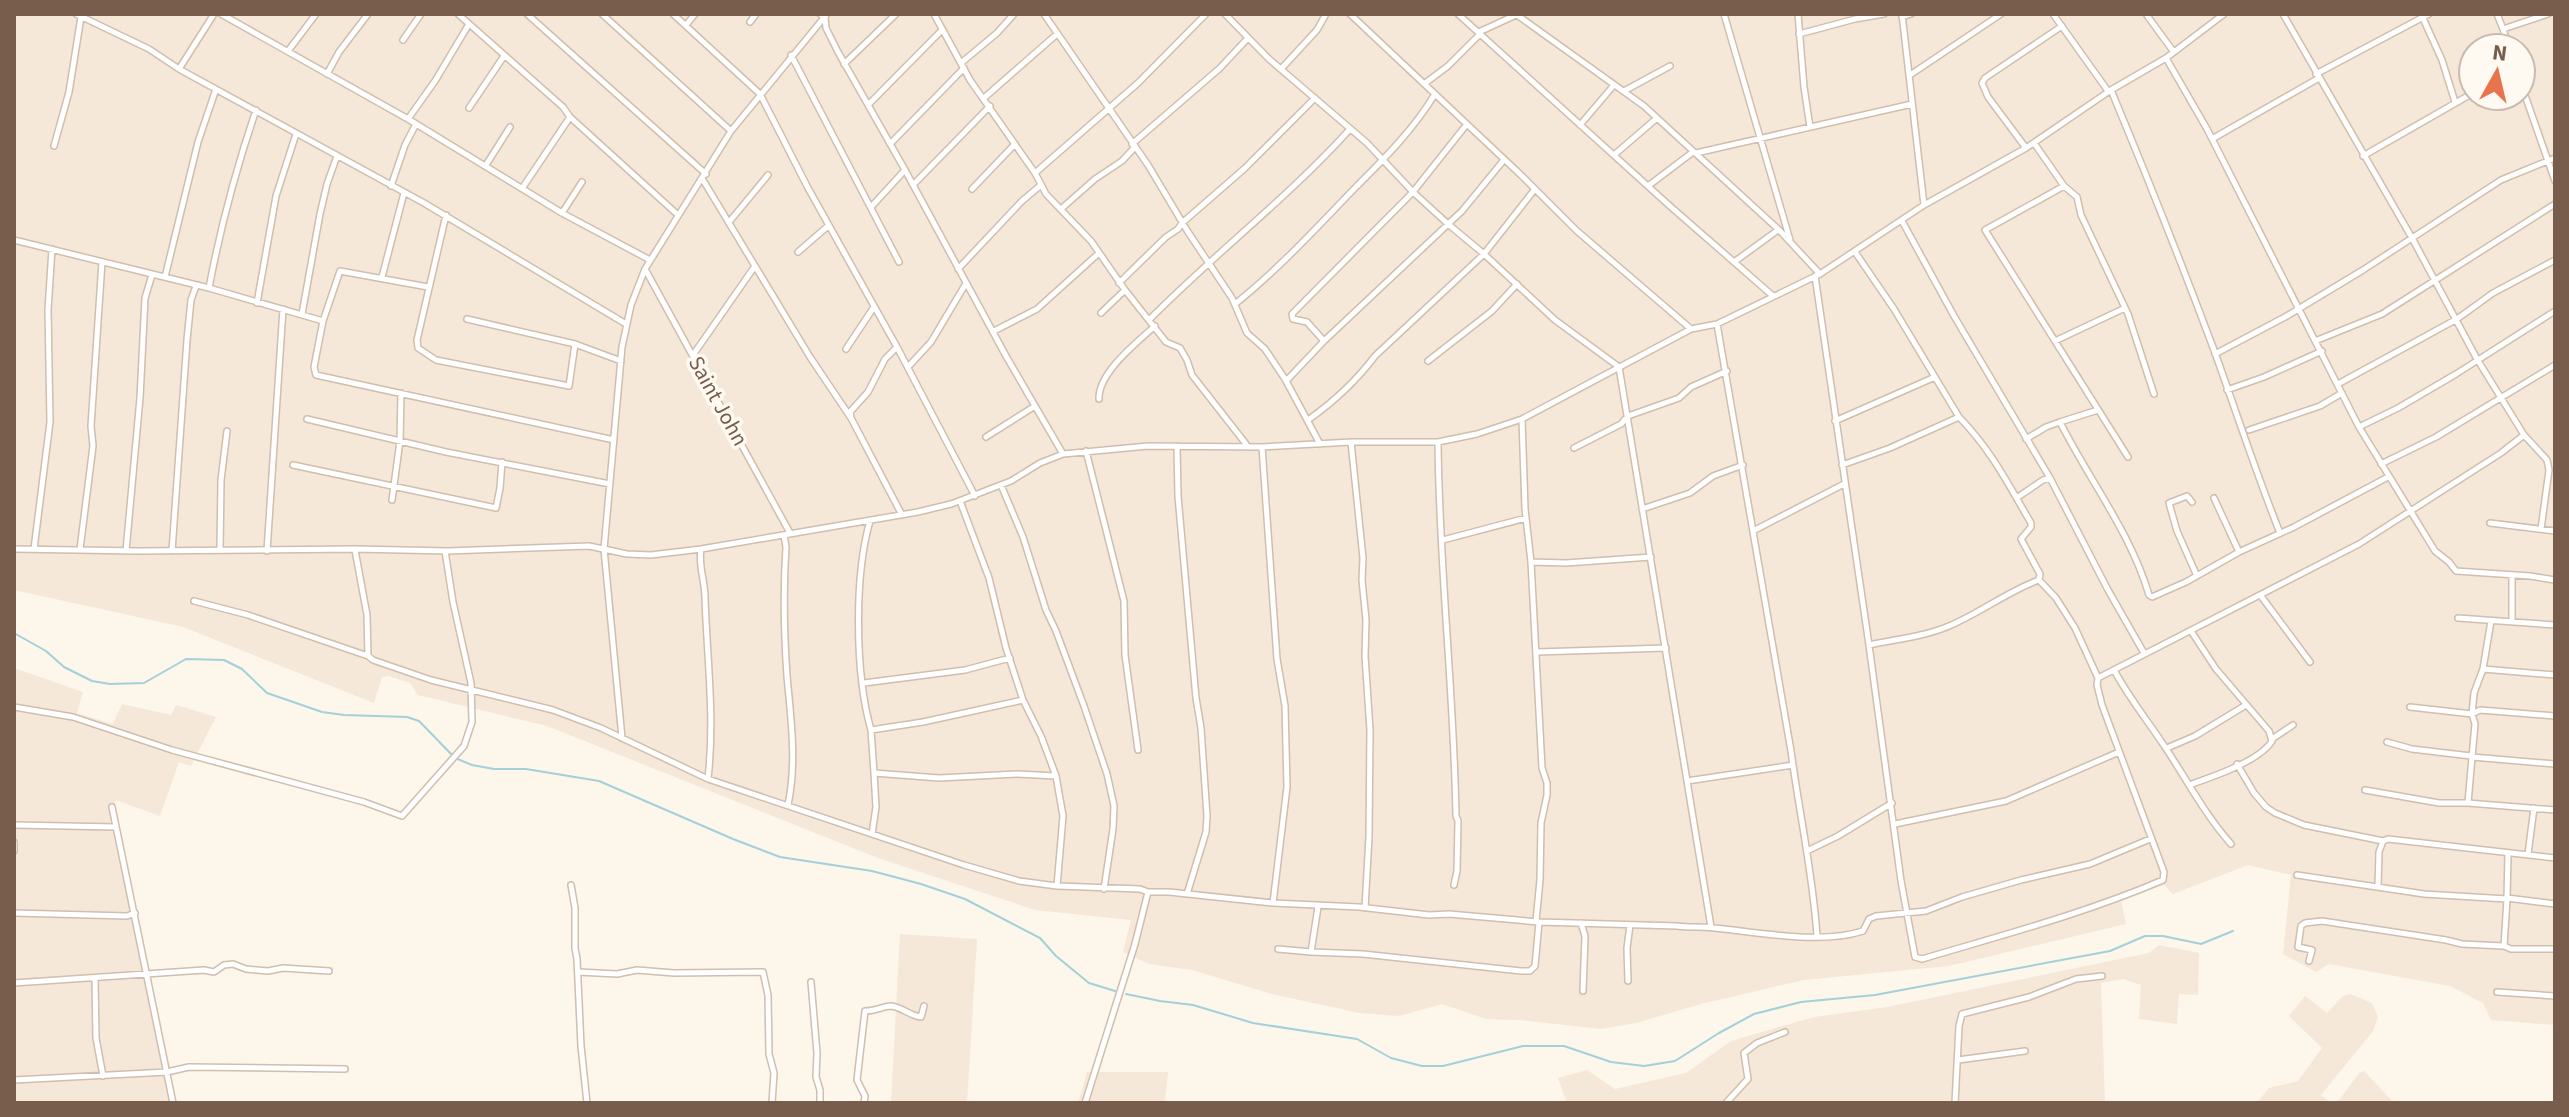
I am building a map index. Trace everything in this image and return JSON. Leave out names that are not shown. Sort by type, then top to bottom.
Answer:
[{"type":"street","points":[[179,69],[214,14]]},
{"type":"street","points":[[221,14],[408,119],[562,213],[650,260]]},
{"type":"street","points":[[288,51],[316,14]]},
{"type":"street","points":[[327,74],[347,40],[368,14]]},
{"type":"street","points":[[403,40],[421,14]]},
{"type":"street","points":[[458,14],[678,215]]},
{"type":"street","points":[[527,14],[704,177],[810,357],[851,418],[902,515]]},
{"type":"street","points":[[602,14],[731,131]]},
{"type":"street","points":[[673,14],[760,94],[975,496]]},
{"type":"street","points":[[686,25],[695,14]]},
{"type":"street","points":[[750,22],[756,14]]},
{"type":"street","points":[[844,64],[896,14]]},
{"type":"street","points":[[934,14],[962,66],[1046,194],[1086,235],[1166,342],[1180,348],[1195,380],[1247,445]]},
{"type":"street","points":[[890,144],[1014,14]]},
{"type":"street","points":[[1044,14],[1134,145],[1235,304],[1247,333],[1265,349],[1285,379],[1320,444]]},
{"type":"street","points":[[1035,173],[1161,62],[1206,14]]},
{"type":"street","points":[[1225,14],[1281,69],[1350,129],[1413,192],[1555,320],[1619,367],[1711,927]]},
{"type":"street","points":[[1281,69],[1317,30],[1326,14]]},
{"type":"street","points":[[1350,14],[1577,231],[1691,329]]},
{"type":"street","points":[[1458,14],[1773,296]]},
{"type":"street","points":[[1424,84],[1448,66],[1479,33],[1518,14],[1657,118],[1779,230],[1817,275],[1835,421],[1915,957],[1922,959],[2095,906],[2162,881],[2165,876],[2099,695],[2098,678],[2075,628],[2056,598],[2039,580]]},
{"type":"street","points":[[1724,14],[1791,242]]},
{"type":"street","points":[[1798,14],[1810,127]]},
{"type":"street","points":[[1799,34],[1884,14]]},
{"type":"street","points":[[1911,14],[1902,16],[1924,205]]},
{"type":"street","points":[[1910,75],[2001,14]]},
{"type":"street","points":[[2053,14],[2110,91],[2174,243],[2280,533]]},
{"type":"street","points":[[2146,14],[2173,51]]},
{"type":"street","points":[[14,549],[445,551],[589,546],[627,554],[651,555],[870,521],[960,501],[1001,485],[1063,454],[1177,446],[1438,442],[1485,432],[1522,419],[1691,329],[1717,324],[1817,275],[1924,205],[2034,143],[2110,91],[2166,58],[2224,14]]},
{"type":"street","points":[[2283,14],[2412,238],[2477,359],[2524,435],[2547,460],[2549,470],[2541,529]]},
{"type":"street","points":[[2497,14],[2504,32]]},
{"type":"street","points":[[2503,29],[2548,14]]},
{"type":"street","points":[[54,146],[69,92],[79,15],[149,49],[179,69],[446,215],[504,253],[626,324]]},
{"type":"street","points":[[824,15],[826,28],[844,64],[1063,454]]},
{"type":"street","points":[[622,738],[604,549],[626,324],[645,269],[731,131],[824,15]]},
{"type":"street","points":[[2212,139],[2424,15],[2455,103],[2363,156]]},
{"type":"street","points":[[408,119],[469,24]]},
{"type":"street","points":[[2026,148],[1988,97],[1982,83],[2062,26]]},
{"type":"street","points":[[868,105],[942,30]]},
{"type":"street","points":[[984,98],[1057,34]]},
{"type":"street","points":[[1061,209],[1122,161],[1134,145],[1220,68],[1248,38]]},
{"type":"street","points":[[791,55],[899,262]]},
{"type":"street","points":[[469,108],[504,56]]},
{"type":"street","points":[[2166,58],[2212,139],[2359,427],[2435,551],[2456,571],[2555,580]]},
{"type":"street","points":[[1624,91],[1670,66]]},
{"type":"street","points":[[1580,125],[1614,85]]},
{"type":"street","points":[[165,277],[198,142],[216,89]]},
{"type":"street","points":[[1235,304],[1300,245],[1381,160],[1422,116],[1435,94]]},
{"type":"street","points":[[1119,283],[1166,237],[1206,205],[1315,98]]},
{"type":"street","points":[[1648,186],[1694,153],[1912,104]]},
{"type":"street","points":[[913,185],[990,106]]},
{"type":"street","points":[[209,288],[232,184],[256,110]]},
{"type":"street","points":[[2531,112],[2555,181]]},
{"type":"street","points":[[523,187],[570,117]]},
{"type":"street","points":[[1614,155],[1657,118]]},
{"type":"street","points":[[391,186],[416,124]]},
{"type":"street","points":[[1324,341],[1307,322],[1293,319],[1292,314],[1413,192],[1467,124]]},
{"type":"street","points":[[486,165],[510,127]]},
{"type":"street","points":[[1149,320],[1189,279],[1299,183],[1350,129]]},
{"type":"street","points":[[257,303],[276,196],[296,134]]},
{"type":"street","points":[[2034,143],[2064,186],[2077,197],[2081,215],[2125,308],[2154,394]]},
{"type":"street","points":[[972,189],[1015,144]]},
{"type":"street","points":[[302,314],[320,214],[337,156]]},
{"type":"street","points":[[2215,354],[2298,308],[2501,180],[2555,158]]},
{"type":"street","points":[[1285,379],[1306,363],[1324,341],[1462,211],[1503,161]]},
{"type":"street","points":[[872,206],[905,170]]},
{"type":"street","points":[[730,221],[768,175]]},
{"type":"street","points":[[562,213],[582,182]]},
{"type":"street","points":[[958,269],[1041,185]]},
{"type":"street","points":[[2064,186],[1985,230],[2128,457]]},
{"type":"street","points":[[1308,420],[1364,371],[1375,356],[1484,254],[1535,189]]},
{"type":"street","points":[[382,277],[404,193]]},
{"type":"street","points":[[2315,341],[2382,314],[2555,204]]},
{"type":"street","points":[[446,215],[428,287],[418,348],[436,360],[569,386],[575,344]]},
{"type":"street","points":[[1902,221],[2050,478],[2144,653]]},
{"type":"street","points":[[798,252],[828,226]]},
{"type":"street","points":[[1734,262],[1779,230]]},
{"type":"street","points":[[14,240],[209,288],[323,321]]},
{"type":"street","points":[[34,549],[50,422],[48,310],[52,249]]},
{"type":"street","points":[[1855,252],[1894,309],[1959,417],[1981,440],[2018,497],[2031,523],[2021,539],[2040,574],[2039,580]]},
{"type":"street","points":[[994,331],[1037,309],[1099,253]]},
{"type":"street","points":[[2338,384],[2457,319],[2493,293],[2555,260]]},
{"type":"street","points":[[80,549],[93,446],[91,426],[102,262]]},
{"type":"street","points":[[693,355],[755,266]]},
{"type":"street","name":"Saint John","points":[[645,269],[787,534]]},
{"type":"street","points":[[428,287],[340,271],[323,321],[314,367],[316,375],[614,440]]},
{"type":"street","points":[[126,551],[140,398],[145,298],[152,275]]},
{"type":"street","points":[[908,367],[931,342],[966,284]]},
{"type":"street","points":[[1428,361],[1492,311],[1517,284]]},
{"type":"street","points":[[172,551],[187,340],[191,300],[196,286]]},
{"type":"street","points":[[1101,313],[1125,290]]},
{"type":"street","points":[[846,349],[874,307]]},
{"type":"street","points":[[2055,341],[2125,308]]},
{"type":"street","points":[[267,551],[283,309]]},
{"type":"street","points":[[2359,427],[2398,408],[2555,311]]},
{"type":"street","points":[[467,319],[575,344],[621,361]]},
{"type":"street","points":[[1717,324],[1793,765],[1815,902],[1817,936]]},
{"type":"street","points":[[1099,399],[1099,385],[1103,378],[1155,326]]},
{"type":"street","points":[[851,418],[850,412],[868,392],[885,359],[897,347]]},
{"type":"street","points":[[2227,390],[2322,351]]},
{"type":"street","points":[[2381,464],[2436,437],[2555,365]]},
{"type":"street","points":[[1574,448],[1621,424],[1628,416],[1679,398],[1691,387],[1727,371]]},
{"type":"street","points":[[1835,421],[1935,377]]},
{"type":"street","points":[[392,500],[400,441],[401,393]]},
{"type":"street","points":[[2249,430],[2320,406],[2342,393]]},
{"type":"street","points":[[986,437],[1035,406]]},
{"type":"street","points":[[2026,439],[2051,425],[2098,410]]},
{"type":"street","points":[[1842,465],[1890,448],[1959,417]]},
{"type":"street","points":[[307,419],[610,484]]},
{"type":"street","points":[[1278,949],[1363,954],[1530,971],[1535,966],[1539,836],[1547,783],[1542,768],[1522,419]]},
{"type":"street","points":[[2060,422],[2127,540],[2149,595],[2156,597],[2388,477]]},
{"type":"street","points":[[220,550],[221,480],[227,431]]},
{"type":"street","points":[[2098,678],[2359,544],[2524,435]]},
{"type":"street","points":[[1351,442],[1363,558],[1370,730],[1365,908]]},
{"type":"street","points":[[1438,442],[1444,613],[1458,821],[1454,885]]},
{"type":"street","points":[[1177,446],[1178,496],[1207,816],[1206,832],[1187,894]]},
{"type":"street","points":[[1262,447],[1277,659],[1285,706],[1287,787],[1273,903]]},
{"type":"street","points":[[1086,451],[1124,601],[1125,655],[1138,750]]},
{"type":"street","points":[[293,465],[496,508],[502,462]]},
{"type":"street","points":[[1642,509],[1690,493],[1713,476],[1743,465]]},
{"type":"street","points":[[2018,497],[2050,478]]},
{"type":"street","points":[[1753,531],[1845,484]]},
{"type":"street","points":[[1001,485],[1023,537],[1046,610],[1107,774],[1114,806],[1104,889]]},
{"type":"street","points":[[2192,502],[2187,496],[2169,503],[2177,531],[2197,576]]},
{"type":"street","points":[[2214,498],[2239,552]]},
{"type":"street","points":[[960,501],[989,578],[1023,700],[1056,776],[1063,816],[1057,886]]},
{"type":"street","points":[[1443,540],[1526,518]]},
{"type":"street","points":[[870,521],[861,561],[858,629],[874,773],[876,807],[872,834]]},
{"type":"street","points":[[2490,523],[2555,531]]},
{"type":"street","points":[[787,534],[784,630],[793,727],[793,777],[788,805]]},
{"type":"street","points":[[355,549],[367,615],[368,657]]},
{"type":"street","points":[[701,549],[699,564],[705,589],[712,740],[708,779]]},
{"type":"street","points":[[14,707],[73,717],[172,750],[364,802],[402,816],[464,746],[472,722],[471,689],[445,551]]},
{"type":"street","points":[[1531,562],[1566,563],[1651,557]]},
{"type":"street","points":[[2512,575],[2512,621]]},
{"type":"street","points":[[1869,645],[1917,638],[1946,628],[2039,580]]},
{"type":"street","points":[[2261,596],[2310,662]]},
{"type":"street","points":[[194,601],[248,615],[431,680],[553,710],[622,738],[708,779],[1019,881],[1057,886],[1140,889],[1429,915],[1690,929],[1711,927],[1740,932],[1833,937],[1857,933],[1865,929],[1871,918],[1926,911],[2021,880],[2090,864],[2150,839]]},
{"type":"street","points":[[2458,618],[2555,625]]},
{"type":"street","points":[[2468,803],[2475,724],[2472,714],[2474,693],[2483,669],[2491,621]]},
{"type":"street","points":[[2191,631],[2216,669],[2269,731],[2272,739]]},
{"type":"street","points":[[1537,652],[1666,648]]},
{"type":"street","points":[[864,683],[965,670],[1010,658]]},
{"type":"street","points":[[2483,669],[2555,675]]},
{"type":"street","points":[[2114,670],[2212,823],[2231,844]]},
{"type":"street","points":[[871,730],[1023,700]]},
{"type":"street","points":[[2166,748],[2195,736],[2246,705]]},
{"type":"street","points":[[2410,707],[2472,714],[2480,710],[2555,716]]},
{"type":"street","points":[[2189,785],[2266,749],[2272,739],[2293,725]]},
{"type":"street","points":[[2387,742],[2412,749],[2472,757],[2555,764]]},
{"type":"street","points":[[1895,824],[2006,801],[2119,752]]},
{"type":"street","points":[[2237,764],[2266,807],[2304,825],[2383,841],[2388,839],[2555,858]]},
{"type":"street","points":[[1687,781],[1793,765]]},
{"type":"street","points":[[874,773],[939,778],[1017,774],[1056,776]]},
{"type":"street","points":[[2365,790],[2439,803],[2555,810]]},
{"type":"street","points":[[1807,851],[1892,803]]},
{"type":"street","points":[[112,807],[173,1103]]},
{"type":"street","points":[[2528,854],[2534,808]]},
{"type":"street","points":[[14,825],[116,827]]},
{"type":"street","points":[[2378,887],[2379,852],[2383,841]]},
{"type":"street","points":[[14,842],[14,851]]},
{"type":"street","points":[[2504,946],[2508,854]]},
{"type":"street","points":[[2297,875],[2424,894],[2555,904]]},
{"type":"street","points":[[571,885],[587,1103]]},
{"type":"street","points":[[1085,1103],[1135,944],[1148,892]]},
{"type":"street","points":[[1311,952],[1318,907]]},
{"type":"street","points":[[14,913],[127,916],[135,913]]},
{"type":"street","points":[[2309,961],[2312,950],[2298,947],[2301,926],[2322,921],[2462,944],[2555,949]]},
{"type":"street","points":[[1581,923],[1585,936],[1583,991]]},
{"type":"street","points":[[1628,981],[1630,925]]},
{"type":"street","points":[[14,983],[214,972],[224,965],[233,964],[268,971],[283,968],[329,971]]},
{"type":"street","points":[[578,972],[763,972],[768,995],[769,1054],[774,1073],[772,1103]]},
{"type":"street","points":[[1955,1103],[1959,1026],[1964,1013],[2029,997],[2076,979],[2102,976]]},
{"type":"street","points":[[95,978],[96,1038],[103,1076]]},
{"type":"street","points":[[811,982],[820,1103]]},
{"type":"street","points":[[2497,992],[2555,996]]},
{"type":"street","points":[[864,1103],[865,1096],[857,1080],[865,1011],[892,1006],[911,1016],[921,1017],[924,1006]]},
{"type":"street","points":[[1726,1103],[1748,1079],[1744,1053],[1757,1043],[1785,1032]]},
{"type":"street","points":[[1958,1060],[2025,1051]]},
{"type":"street","points":[[14,1080],[167,1072],[213,1066],[345,1069]]},
{"type":"shaded area","points":[[14,14],[2555,14],[2555,1025],[2491,1020],[2483,1003],[2450,986],[2329,964],[2316,972],[2283,954],[2291,875],[2248,865],[2173,894],[2164,885],[2121,900],[2126,924],[1949,966],[1804,980],[1601,1029],[1486,1019],[1442,1004],[1399,1016],[1359,1013],[1272,994],[1192,970],[1149,964],[1123,952],[1131,920],[1035,910],[878,858],[547,726],[418,695],[410,683],[388,676],[382,677],[374,703],[183,627],[14,590]]},
{"type":"shaded area","points":[[14,668],[83,692],[77,713],[113,724],[122,704],[171,715],[176,705],[216,717],[191,766],[179,762],[160,816],[116,800],[114,805],[172,1103],[14,1103]]},
{"type":"shaded area","points":[[900,934],[977,939],[967,1103],[891,1103]]},
{"type":"shaded area","points":[[2159,945],[2199,953],[2198,995],[2179,994],[2177,1024],[2139,1019],[2141,985],[2123,979],[2101,983],[2105,1103],[1567,1103],[1558,1078],[1587,1070],[1615,1089],[1686,1073],[1731,1041],[1814,1017],[1887,1007],[2149,953]]},
{"type":"shaded area","points":[[2350,994],[2372,1003],[2378,1017],[2373,1031],[2321,1095],[2330,1103],[2257,1103],[2269,1088],[2298,1081],[2322,1048],[2289,1016],[2305,996],[2327,1013],[2343,996]]},
{"type":"shaded area","points":[[2364,1071],[2394,1103],[2337,1103],[2359,1073]]},
{"type":"shaded area","points":[[1087,1072],[1168,1072],[1165,1101],[1078,1103]]},
{"type":"waterway","points":[[14,633],[46,651],[64,667],[92,681],[110,684],[144,683],[186,659],[224,660],[242,669],[267,693],[322,712],[407,717],[419,721],[455,758],[472,765],[526,769],[599,781],[780,857],[872,871],[921,884],[965,899],[1040,938],[1056,956],[1089,983],[1115,991]]},
{"type":"waterway","points":[[1126,994],[1193,1005],[1253,1023],[1357,1039],[1391,1058],[1422,1066],[1443,1066],[1523,1046],[1564,1046],[1611,1062],[1644,1066],[1675,1061],[1754,1014],[1801,1002],[1875,995],[2110,951],[2145,936],[2163,936],[2201,944],[2233,931]]}]
